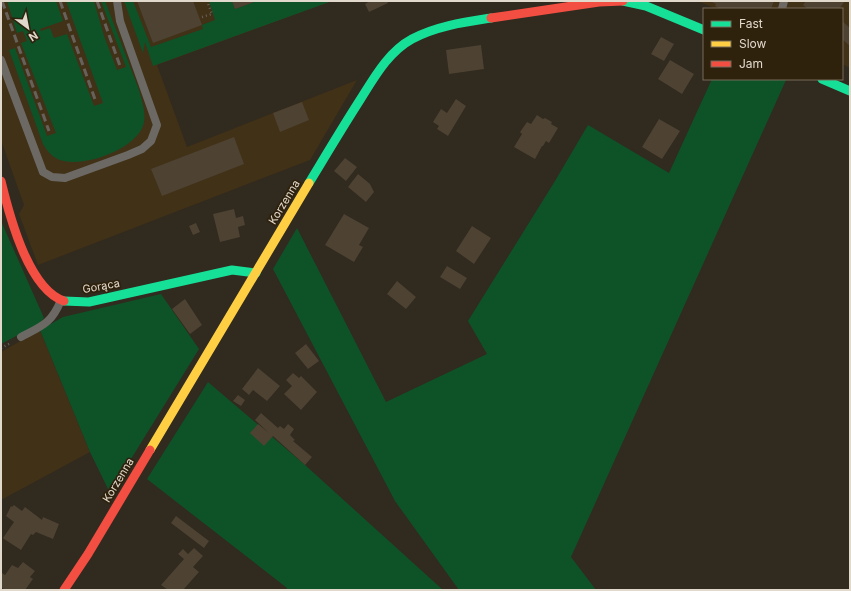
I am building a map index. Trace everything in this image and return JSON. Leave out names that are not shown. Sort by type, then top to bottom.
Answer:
[{"type":"street","name":"Korzenna","points":[[64,590],[88,554],[368,86],[382,66],[398,49],[412,39],[425,33],[460,23],[591,4],[625,1],[646,6],[703,30]]},
{"type":"street","points":[[824,80],[850,91]]},
{"type":"street","points":[[1,181],[9,215],[22,248],[35,274],[47,290],[61,300]]},
{"type":"street","name":"Gorąca","points":[[61,300],[88,302],[232,270],[256,273]]},
{"type":"lane","points":[[1,60],[43,172],[52,177],[65,178],[142,149],[151,141],[157,125],[120,21],[117,1]]},
{"type":"lane","points":[[21,338],[46,324],[56,312],[61,300]]},
{"type":"path","points":[[202,18],[212,14],[207,1]]},
{"type":"shaded area","points":[[1,1],[332,1],[157,65],[187,147],[357,80],[310,160],[38,265],[19,214],[24,205],[1,140]]},
{"type":"shaded area","points":[[698,1],[850,1],[850,68],[843,64],[843,8],[714,8]]},
{"type":"shaded area","points":[[40,330],[90,452],[1,500],[1,352]]},
{"type":"green space","points":[[7,1],[56,1],[63,21],[40,29],[41,31],[50,28],[54,38],[67,34],[94,106],[103,103],[66,1],[94,1],[104,36],[117,70],[126,67],[101,1],[105,1],[139,90],[144,108],[144,122],[138,135],[119,149],[94,159],[70,162],[60,160],[48,151],[43,144],[9,50],[15,48],[47,136],[56,133],[21,43],[27,41],[23,31],[17,33]]},
{"type":"green space","points":[[124,1],[133,1],[151,47],[203,29],[202,25],[215,20],[209,1],[232,1],[235,9],[257,1],[332,1],[153,66],[145,42],[143,53]]},
{"type":"green space","points":[[712,80],[786,80],[571,557],[596,590],[459,590],[395,501],[273,269],[297,228],[386,402],[487,354],[468,321],[588,125],[669,173]]},
{"type":"green space","points":[[1,221],[44,318],[39,324],[1,344]]},
{"type":"green space","points":[[161,294],[199,349],[110,493],[90,452],[40,330],[63,317]]},
{"type":"green space","points":[[208,382],[305,465],[443,590],[286,590],[287,588],[147,479]]},
{"type":"building","points":[[137,1],[193,1],[202,25],[153,43]]},
{"type":"building","points":[[232,1],[257,1],[235,9]]},
{"type":"building","points":[[370,1],[387,1],[388,3],[369,12],[365,4]]},
{"type":"building","points":[[710,1],[774,1],[771,8],[719,8],[715,6],[716,4]]},
{"type":"building","points":[[806,1],[845,1],[840,8],[807,8],[803,5]]},
{"type":"building","points":[[843,22],[850,28],[850,46],[843,40]]},
{"type":"building","points":[[661,37],[674,44],[664,61],[651,54]]},
{"type":"building","points":[[481,45],[484,69],[449,74],[446,50]]},
{"type":"building","points":[[670,60],[694,74],[682,94],[658,79]]},
{"type":"building","points":[[456,99],[466,106],[448,136],[437,129],[439,126],[433,122],[441,109],[447,113]]},
{"type":"building","points":[[302,102],[309,120],[280,132],[273,113]]},
{"type":"building","points":[[537,115],[552,122],[551,124],[558,128],[549,143],[546,141],[542,146],[535,159],[514,147],[522,134],[520,132],[527,122],[531,124]]},
{"type":"building","points":[[659,119],[680,131],[662,159],[642,147]]},
{"type":"building","points":[[234,137],[244,164],[162,196],[151,169]]},
{"type":"building","points":[[345,158],[357,167],[346,181],[334,171]]},
{"type":"building","points":[[358,174],[370,184],[374,192],[366,202],[348,187]]},
{"type":"building","points":[[234,209],[236,218],[243,216],[245,225],[238,227],[240,237],[220,242],[213,214]]},
{"type":"building","points":[[344,214],[369,228],[359,245],[363,247],[354,262],[325,245]]},
{"type":"building","points":[[196,223],[200,232],[193,235],[189,226]]},
{"type":"building","points":[[472,226],[491,238],[474,264],[456,251]]},
{"type":"building","points":[[447,266],[467,278],[460,289],[440,277]]},
{"type":"building","points":[[397,281],[416,297],[406,309],[387,294]]},
{"type":"building","points":[[185,299],[202,325],[190,334],[172,309]]},
{"type":"building","points":[[306,344],[319,361],[308,369],[295,353]]},
{"type":"building","points":[[258,368],[280,386],[267,401],[253,390],[249,395],[242,389]]},
{"type":"building","points":[[293,373],[299,378],[301,376],[317,392],[301,410],[284,394],[292,386],[286,380]]},
{"type":"building","points":[[238,395],[245,400],[241,406],[233,401]]},
{"type":"building","points":[[261,413],[278,428],[280,426],[284,429],[288,424],[294,429],[290,435],[295,440],[293,441],[312,457],[305,465],[273,436],[264,446],[250,433],[258,424],[269,433],[255,420]]},
{"type":"building","points":[[14,505],[22,511],[25,507],[42,520],[43,517],[59,524],[53,539],[36,532],[33,535],[31,534],[21,550],[4,539],[3,538],[14,522],[6,516],[11,506],[12,507]]},
{"type":"building","points":[[176,516],[209,541],[204,548],[171,523]]},
{"type":"building","points":[[194,548],[203,556],[193,567],[199,572],[183,590],[168,590],[161,585],[184,559],[178,554],[183,549],[188,554]]},
{"type":"building","points":[[23,562],[35,571],[30,577],[33,579],[25,590],[5,590],[1,587],[2,573],[5,575],[12,565],[18,568]]},
{"type":"railway","points":[[2,1],[49,131]]},
{"type":"railway","points":[[60,1],[96,102]]},
{"type":"railway","points":[[97,1],[120,66]]},
{"type":"traffic: fast","points":[[623,1],[646,6],[703,30]]},
{"type":"traffic: fast","points":[[309,183],[340,131],[382,66],[403,44],[431,31],[451,25],[491,18]]},
{"type":"traffic: fast","points":[[824,80],[850,91]]},
{"type":"traffic: fast","points":[[64,301],[89,302],[232,270],[256,273]]},
{"type":"traffic: slow","points":[[150,450],[309,183]]},
{"type":"traffic: jam","points":[[491,18],[599,2],[623,1]]},
{"type":"traffic: jam","points":[[1,181],[15,230],[30,266],[40,282],[51,294],[64,301]]},
{"type":"traffic: jam","points":[[64,590],[88,554],[150,450]]}]
